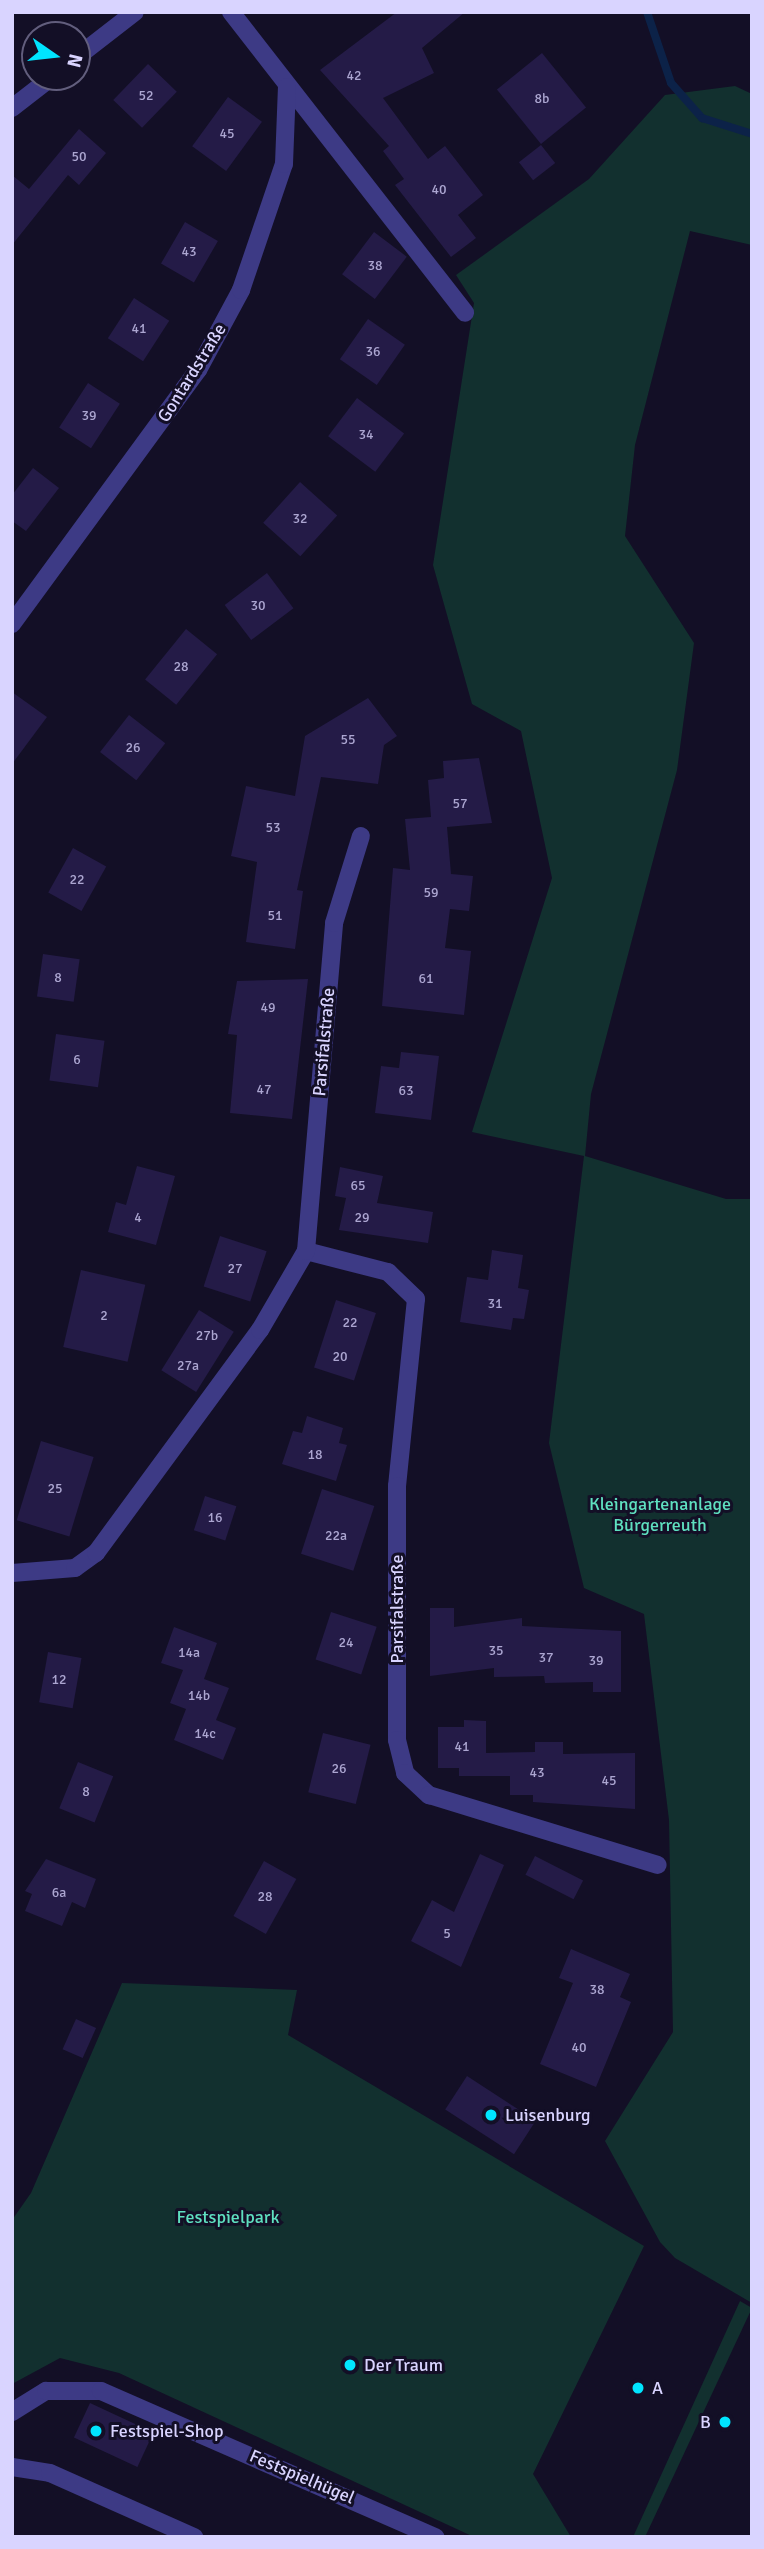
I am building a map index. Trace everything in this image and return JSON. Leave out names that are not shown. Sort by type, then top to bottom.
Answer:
[{"type":"street","points":[[91,46],[135,12]]},
{"type":"street","points":[[231,12],[465,313]]},
{"type":"street","name":"Gontardstraße","points":[[12,624],[198,370],[241,290],[284,164],[287,87]]},
{"type":"street","points":[[12,108],[34,91]]},
{"type":"street","name":"Parsifalstraße","points":[[12,1573],[75,1568],[96,1553],[260,1330],[306,1251],[334,923],[361,836]]},
{"type":"street","name":"Parsifalstraße","points":[[306,1251],[388,1272],[416,1299],[397,1486],[397,1740],[405,1773],[429,1795],[659,1865]]},
{"type":"street","name":"Festspielhügel","points":[[12,2412],[46,2391],[101,2391],[435,2537]]},
{"type":"street","points":[[12,2468],[50,2473],[194,2537]]},
{"type":"green space","name":"Kleingartenanlage Bürgerreuth","points":[[735,86],[752,94],[752,245],[690,231],[635,445],[625,536],[694,643],[677,770],[591,1094],[585,1156],[726,1199],[752,1199],[752,2303],[675,2258],[660,2242],[605,2141],[673,2032],[669,1820],[644,1614],[584,1588],[549,1443],[584,1156],[472,1132],[552,878],[521,731],[472,704],[433,565],[474,303],[456,275],[589,179],[665,95]]},
{"type":"green space","name":"Festspielpark","points":[[122,1983],[297,1990],[288,2035],[644,2246],[533,2474],[571,2537],[474,2537],[119,2373],[60,2358],[12,2384],[12,2220],[31,2193]]},
{"type":"green space","points":[[740,2301],[752,2308],[645,2537],[633,2537]]},
{"type":"building","points":[[397,12],[465,12],[422,48],[434,73],[383,98],[428,159],[445,146],[483,195],[458,215],[476,238],[451,257],[395,185],[404,179],[383,151],[389,146],[320,70]]},
{"type":"building","points":[[542,53],[586,107],[541,144],[497,90]]},
{"type":"building","points":[[148,64],[177,92],[142,128],[113,100]]},
{"type":"building","points":[[228,97],[262,122],[226,171],[192,146]]},
{"type":"building","points":[[79,129],[106,153],[79,185],[68,175],[12,245],[12,175],[29,189]]},
{"type":"building","points":[[541,145],[555,163],[533,180],[519,162]]},
{"type":"building","points":[[185,222],[218,241],[194,283],[161,264]]},
{"type":"building","points":[[374,232],[407,257],[375,299],[342,274]]},
{"type":"building","points":[[134,298],[169,321],[143,361],[108,338]]},
{"type":"building","points":[[368,319],[405,345],[377,385],[340,359]]},
{"type":"building","points":[[88,383],[120,404],[91,448],[59,427]]},
{"type":"building","points":[[357,398],[404,434],[375,472],[328,436]]},
{"type":"building","points":[[33,468],[59,488],[26,531],[12,521],[12,495]]},
{"type":"building","points":[[300,482],[337,515],[300,556],[263,523]]},
{"type":"building","points":[[267,573],[293,608],[251,640],[225,605]]},
{"type":"building","points":[[186,629],[217,654],[176,705],[145,680]]},
{"type":"building","points":[[12,692],[47,717],[12,764]]},
{"type":"building","points":[[368,698],[397,736],[384,745],[378,784],[321,777],[297,890],[303,891],[295,949],[246,942],[257,862],[231,856],[246,786],[295,796],[305,736]]},
{"type":"building","points":[[129,715],[165,743],[136,780],[100,752]]},
{"type":"building","points":[[479,758],[492,823],[447,827],[451,874],[473,876],[469,911],[450,909],[445,948],[471,951],[464,1015],[382,1006],[393,868],[410,870],[405,819],[431,817],[428,780],[444,778],[443,761]]},
{"type":"building","points":[[73,848],[106,866],[82,911],[48,893]]},
{"type":"building","points":[[43,954],[80,959],[74,1002],[37,997]]},
{"type":"building","points":[[308,979],[292,1119],[230,1113],[237,1035],[228,1034],[237,981]]},
{"type":"building","points":[[56,1034],[105,1041],[98,1087],[49,1081]]},
{"type":"building","points":[[401,1052],[439,1056],[431,1120],[375,1113],[381,1066],[399,1068]]},
{"type":"building","points":[[137,1166],[175,1176],[156,1245],[108,1232],[116,1202],[126,1205]]},
{"type":"building","points":[[340,1167],[383,1176],[377,1203],[433,1212],[428,1243],[339,1230],[346,1198],[335,1196]]},
{"type":"building","points":[[220,1236],[267,1251],[250,1302],[204,1286]]},
{"type":"building","points":[[492,1250],[523,1255],[518,1288],[529,1290],[524,1319],[513,1318],[511,1330],[460,1322],[467,1277],[488,1280]]},
{"type":"building","points":[[81,1270],[145,1285],[128,1362],[63,1347]]},
{"type":"building","points":[[336,1300],[376,1313],[354,1381],[314,1368]]},
{"type":"building","points":[[199,1310],[234,1332],[196,1392],[161,1370]]},
{"type":"building","points":[[307,1416],[343,1428],[339,1443],[347,1445],[336,1481],[282,1464],[293,1431],[302,1433]]},
{"type":"building","points":[[41,1441],[94,1457],[69,1536],[17,1520]]},
{"type":"building","points":[[322,1489],[374,1506],[353,1571],[301,1554]]},
{"type":"building","points":[[205,1496],[236,1506],[225,1540],[194,1530]]},
{"type":"building","points":[[430,1608],[454,1608],[454,1627],[522,1618],[522,1626],[621,1631],[621,1692],[593,1692],[593,1682],[545,1683],[544,1676],[494,1677],[494,1668],[430,1676]]},
{"type":"building","points":[[331,1612],[377,1627],[361,1674],[316,1660]]},
{"type":"building","points":[[174,1627],[217,1643],[204,1679],[229,1688],[216,1720],[236,1728],[223,1760],[174,1740],[186,1709],[170,1703],[183,1670],[161,1663]]},
{"type":"building","points":[[48,1652],[81,1658],[73,1708],[39,1702]]},
{"type":"building","points":[[464,1720],[486,1721],[486,1753],[535,1752],[535,1742],[563,1742],[563,1754],[635,1753],[635,1809],[533,1802],[533,1795],[510,1795],[510,1776],[459,1776],[459,1768],[438,1768],[438,1727],[464,1727]]},
{"type":"building","points":[[323,1733],[371,1745],[356,1804],[308,1792]]},
{"type":"building","points":[[78,1762],[113,1776],[95,1823],[59,1808]]},
{"type":"building","points":[[480,1854],[504,1865],[461,1967],[411,1941],[432,1900],[454,1912]]},
{"type":"building","points":[[535,1856],[583,1881],[574,1899],[525,1875]]},
{"type":"building","points":[[46,1859],[96,1879],[85,1908],[72,1902],[62,1926],[25,1911],[32,1894],[25,1891]]},
{"type":"building","points":[[264,1861],[296,1879],[266,1934],[233,1916]]},
{"type":"building","points":[[571,1949],[630,1974],[620,1997],[631,2002],[596,2087],[540,2064],[573,1983],[559,1978]]},
{"type":"building","points":[[76,2019],[96,2028],[83,2058],[63,2049]]},
{"type":"building","name":"Luisenburg","points":[[467,2076],[536,2121],[514,2154],[445,2110]]},
{"type":"building","points":[[90,2403],[153,2433],[137,2467],[74,2437]]},
{"type":"waterway","points":[[647,12],[671,83],[702,118],[752,134]]},
{"type":"place","name":"Luisenburg","points":[[491,2115]]},
{"type":"place","name":"Der Traum","points":[[350,2365]]},
{"type":"place","name":"A","points":[[638,2388]]},
{"type":"place","name":"B","points":[[725,2422]]},
{"type":"place","name":"Festspiel-Shop","points":[[96,2431]]}]
